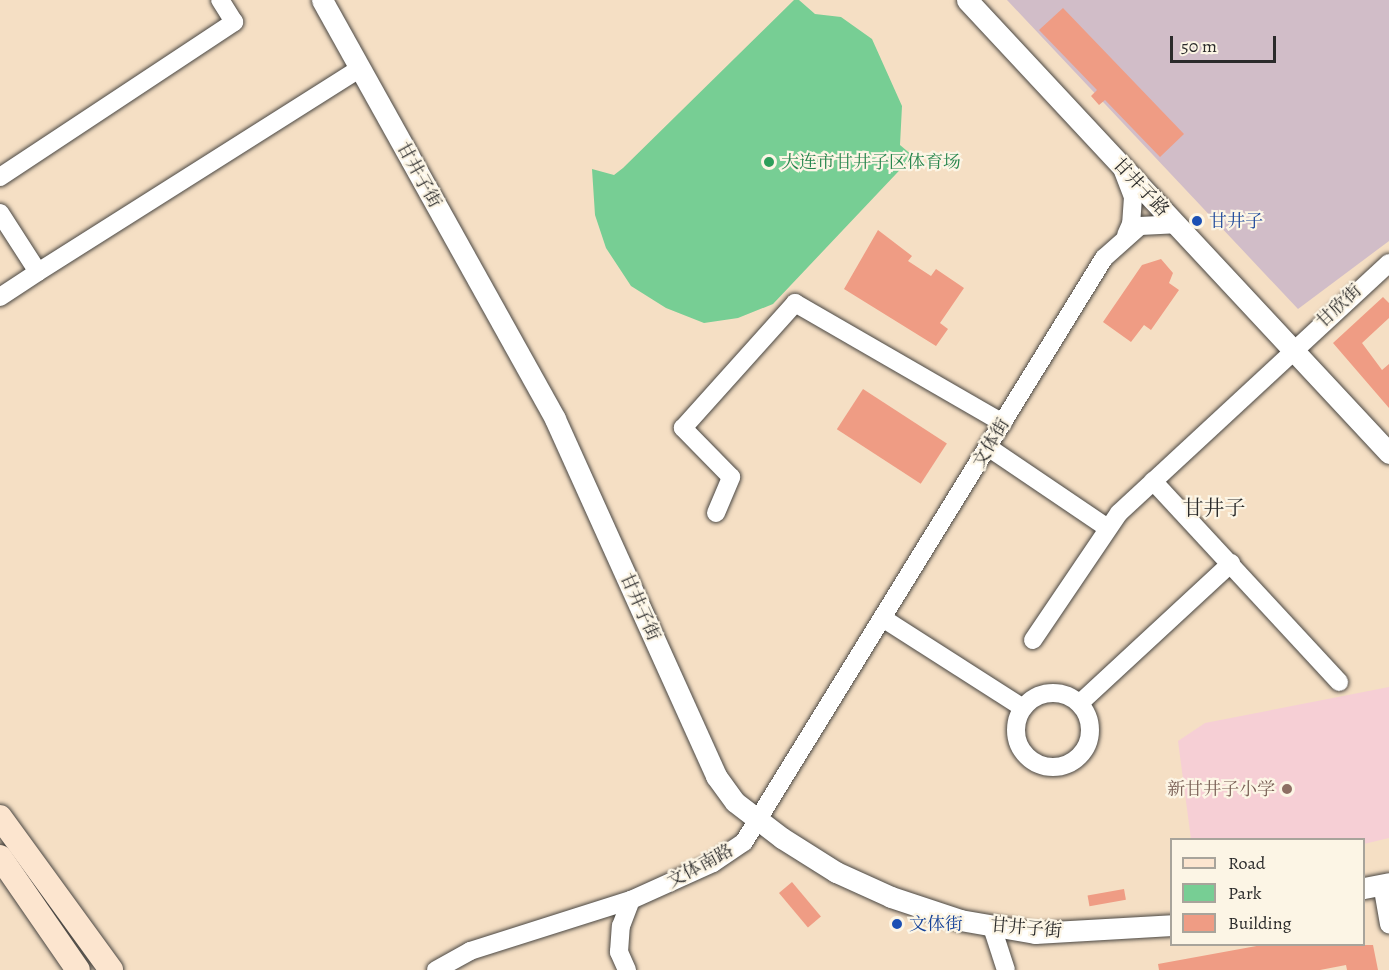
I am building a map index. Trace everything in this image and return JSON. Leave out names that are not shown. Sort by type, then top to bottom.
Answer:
[{"type":"main road","points":[[0,818],[111,970]]},
{"type":"main road","points":[[0,857],[78,970]]},
{"type":"street","points":[[0,177],[234,22],[220,0]]},
{"type":"street","name":"甘井子街","points":[[322,0],[555,419],[716,776],[735,802],[756,819],[836,872],[891,897],[992,927],[1067,932],[1170,925]]},
{"type":"street","name":"甘井子路","points":[[967,0],[1389,453]]},
{"type":"street","points":[[0,297],[359,69]]},
{"type":"street","points":[[1118,162],[1133,197],[1131,224],[1126,235]]},
{"type":"street","points":[[0,213],[38,272]]},
{"type":"street","name":"文体街","points":[[756,819],[884,619],[1104,258],[1126,235],[1158,222],[1175,224]]},
{"type":"street","name":"甘欣街","points":[[1033,640],[1106,527],[1292,350],[1389,263]]},
{"type":"street","points":[[716,513],[731,477],[683,428],[795,303],[1003,423]]},
{"type":"street","points":[[988,447],[1106,527]]},
{"type":"street","points":[[1153,481],[1340,682]]},
{"type":"street","points":[[1080,703],[1231,563]]},
{"type":"street","points":[[884,619],[1023,708]]},
{"type":"street","points":[[1057,693],[1080,703],[1087,714],[1090,739],[1077,759],[1055,767],[1032,761],[1018,742],[1016,730],[1023,708],[1044,694],[1057,693]]},
{"type":"street","name":"文体南路","points":[[436,970],[470,951],[631,900],[713,863],[744,842],[756,819]]},
{"type":"street","points":[[1378,885],[1389,924]]},
{"type":"street","points":[[627,970],[620,944],[621,926],[631,900]]},
{"type":"street","points":[[992,927],[1006,970]]},
{"type":"shaded area","points":[[1007,0],[1389,0],[1389,241],[1298,309]]},
{"type":"shaded area","name":"新甘井子小学","points":[[1389,687],[1389,838],[1365,844],[1365,838],[1191,838],[1178,741],[1205,723]]},
{"type":"green space","name":"大连市甘井子区体育场","points":[[794,0],[799,0],[815,14],[841,17],[872,39],[902,106],[900,145],[913,156],[773,304],[738,318],[704,323],[666,308],[631,286],[606,248],[595,215],[592,169],[614,175],[623,168]]},
{"type":"building","points":[[1063,8],[1184,134],[1160,157],[1105,100],[1099,105],[1091,96],[1097,90],[1039,30]]},
{"type":"building","points":[[878,230],[912,256],[908,261],[931,276],[936,269],[964,288],[940,323],[948,329],[936,346],[844,289]]},
{"type":"building","points":[[1161,259],[1173,273],[1169,283],[1179,290],[1151,330],[1144,325],[1131,342],[1103,322],[1142,265]]},
{"type":"building","points":[[1383,297],[1389,303],[1389,318],[1362,343],[1382,370],[1389,364],[1389,408],[1333,343]]},
{"type":"building","points":[[863,389],[947,443],[921,484],[837,429]]},
{"type":"building","points":[[792,882],[821,916],[808,927],[779,893]]},
{"type":"building","points":[[1124,889],[1126,900],[1089,906],[1088,895]]},
{"type":"building","points":[[1373,945],[1378,970],[1347,970],[1346,965],[1320,970],[1159,970],[1158,964],[1257,946]]},
{"type":"place","name":"大连市甘井子区体育场","points":[[769,162]]},
{"type":"place","name":"甘井子","points":[[1197,221]]},
{"type":"place","name":"新甘井子小学","points":[[1287,789]]},
{"type":"place","name":"文体街","points":[[897,924]]},
{"type":"district","name":"甘井子","points":[[1214,508]]}]
